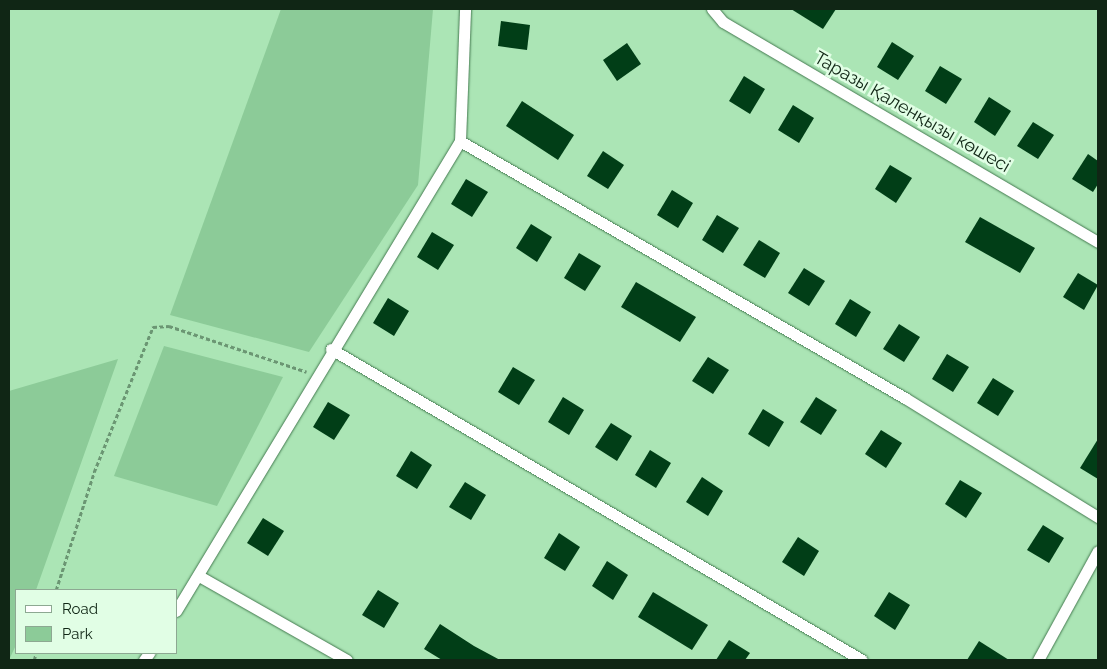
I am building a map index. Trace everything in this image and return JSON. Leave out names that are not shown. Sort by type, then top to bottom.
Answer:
[{"type":"street","points":[[178,608],[199,576],[331,349],[460,141],[466,9]]},
{"type":"street","name":"Таразы Қаленқызы көшесі","points":[[712,9],[723,22],[1098,242]]},
{"type":"street","points":[[460,141],[905,398],[1098,517]]},
{"type":"street","points":[[331,349],[862,660]]},
{"type":"street","points":[[1038,660],[1098,551]]},
{"type":"street","points":[[199,576],[347,660]]},
{"type":"path","points":[[56,589],[94,472],[153,327],[169,326],[316,374]]},
{"type":"green space","points":[[281,9],[433,9],[418,185],[309,352],[170,315]]},
{"type":"green space","points":[[164,346],[283,377],[217,506],[114,476]]},
{"type":"green space","points":[[118,359],[36,589],[15,589],[15,647],[9,660],[9,391]]},
{"type":"building","points":[[791,9],[836,9],[823,29]]},
{"type":"building","points":[[501,21],[530,25],[527,50],[498,46]]},
{"type":"building","points":[[892,42],[914,56],[898,80],[877,67]]},
{"type":"building","points":[[627,43],[641,64],[617,81],[603,60]]},
{"type":"building","points":[[940,66],[962,79],[946,104],[925,91]]},
{"type":"building","points":[[744,76],[765,89],[750,114],[729,101]]},
{"type":"building","points":[[989,97],[1011,111],[995,136],[974,122]]},
{"type":"building","points":[[522,101],[574,135],[558,160],[506,126]]},
{"type":"building","points":[[793,105],[814,118],[799,143],[778,130]]},
{"type":"building","points":[[1033,122],[1054,135],[1038,159],[1017,146]]},
{"type":"building","points":[[603,151],[624,165],[608,189],[587,176]]},
{"type":"building","points":[[1088,154],[1098,161],[1098,184],[1093,192],[1072,179]]},
{"type":"building","points":[[890,165],[912,178],[896,203],[875,189]]},
{"type":"building","points":[[466,179],[488,192],[472,217],[451,204]]},
{"type":"building","points":[[672,190],[693,203],[678,228],[657,215]]},
{"type":"building","points":[[717,215],[739,228],[723,253],[702,240]]},
{"type":"building","points":[[980,217],[1035,248],[1020,273],[965,242]]},
{"type":"building","points":[[531,224],[552,237],[537,262],[516,248]]},
{"type":"building","points":[[432,232],[454,245],[438,270],[417,257]]},
{"type":"building","points":[[759,240],[780,253],[765,278],[743,265]]},
{"type":"building","points":[[579,253],[601,266],[585,291],[564,278]]},
{"type":"building","points":[[804,268],[825,281],[809,306],[788,293]]},
{"type":"building","points":[[1078,273],[1098,285],[1084,310],[1063,297]]},
{"type":"building","points":[[636,282],[696,317],[680,342],[621,307]]},
{"type":"building","points":[[388,298],[409,311],[394,336],[373,323]]},
{"type":"building","points":[[850,299],[871,312],[856,337],[835,324]]},
{"type":"building","points":[[899,324],[920,337],[904,362],[883,349]]},
{"type":"building","points":[[947,354],[969,367],[953,392],[932,379]]},
{"type":"building","points":[[708,357],[729,370],[713,394],[692,381]]},
{"type":"building","points":[[513,367],[535,380],[519,405],[498,392]]},
{"type":"building","points":[[993,378],[1014,391],[998,416],[977,403]]},
{"type":"building","points":[[563,397],[584,410],[569,435],[548,422]]},
{"type":"building","points":[[816,397],[837,410],[821,435],[800,422]]},
{"type":"building","points":[[328,402],[350,415],[334,440],[313,427]]},
{"type":"building","points":[[763,409],[784,422],[769,447],[748,434]]},
{"type":"building","points":[[611,423],[632,436],[617,461],[595,447]]},
{"type":"building","points":[[881,430],[902,443],[886,468],[865,454]]},
{"type":"building","points":[[1098,439],[1098,479],[1080,468]]},
{"type":"building","points":[[650,450],[671,463],[656,488],[635,475]]},
{"type":"building","points":[[411,451],[432,465],[417,489],[396,476]]},
{"type":"building","points":[[702,477],[723,491],[708,516],[686,502]]},
{"type":"building","points":[[960,480],[982,493],[966,518],[945,504]]},
{"type":"building","points":[[465,482],[486,495],[471,520],[449,507]]},
{"type":"building","points":[[263,518],[284,531],[268,556],[247,543]]},
{"type":"building","points":[[1043,525],[1064,538],[1049,563],[1027,550]]},
{"type":"building","points":[[559,533],[580,547],[565,571],[544,558]]},
{"type":"building","points":[[798,537],[819,551],[804,576],[782,562]]},
{"type":"building","points":[[607,561],[628,575],[613,600],[592,586]]},
{"type":"building","points":[[378,590],[399,603],[384,628],[362,615]]},
{"type":"building","points":[[653,592],[708,625],[692,650],[638,617]]},
{"type":"building","points":[[889,592],[910,605],[895,630],[874,616]]},
{"type":"building","points":[[440,624],[500,660],[442,660],[424,649]]},
{"type":"building","points":[[729,640],[750,653],[745,660],[716,660]]},
{"type":"building","points":[[979,641],[1009,660],[967,660]]}]
